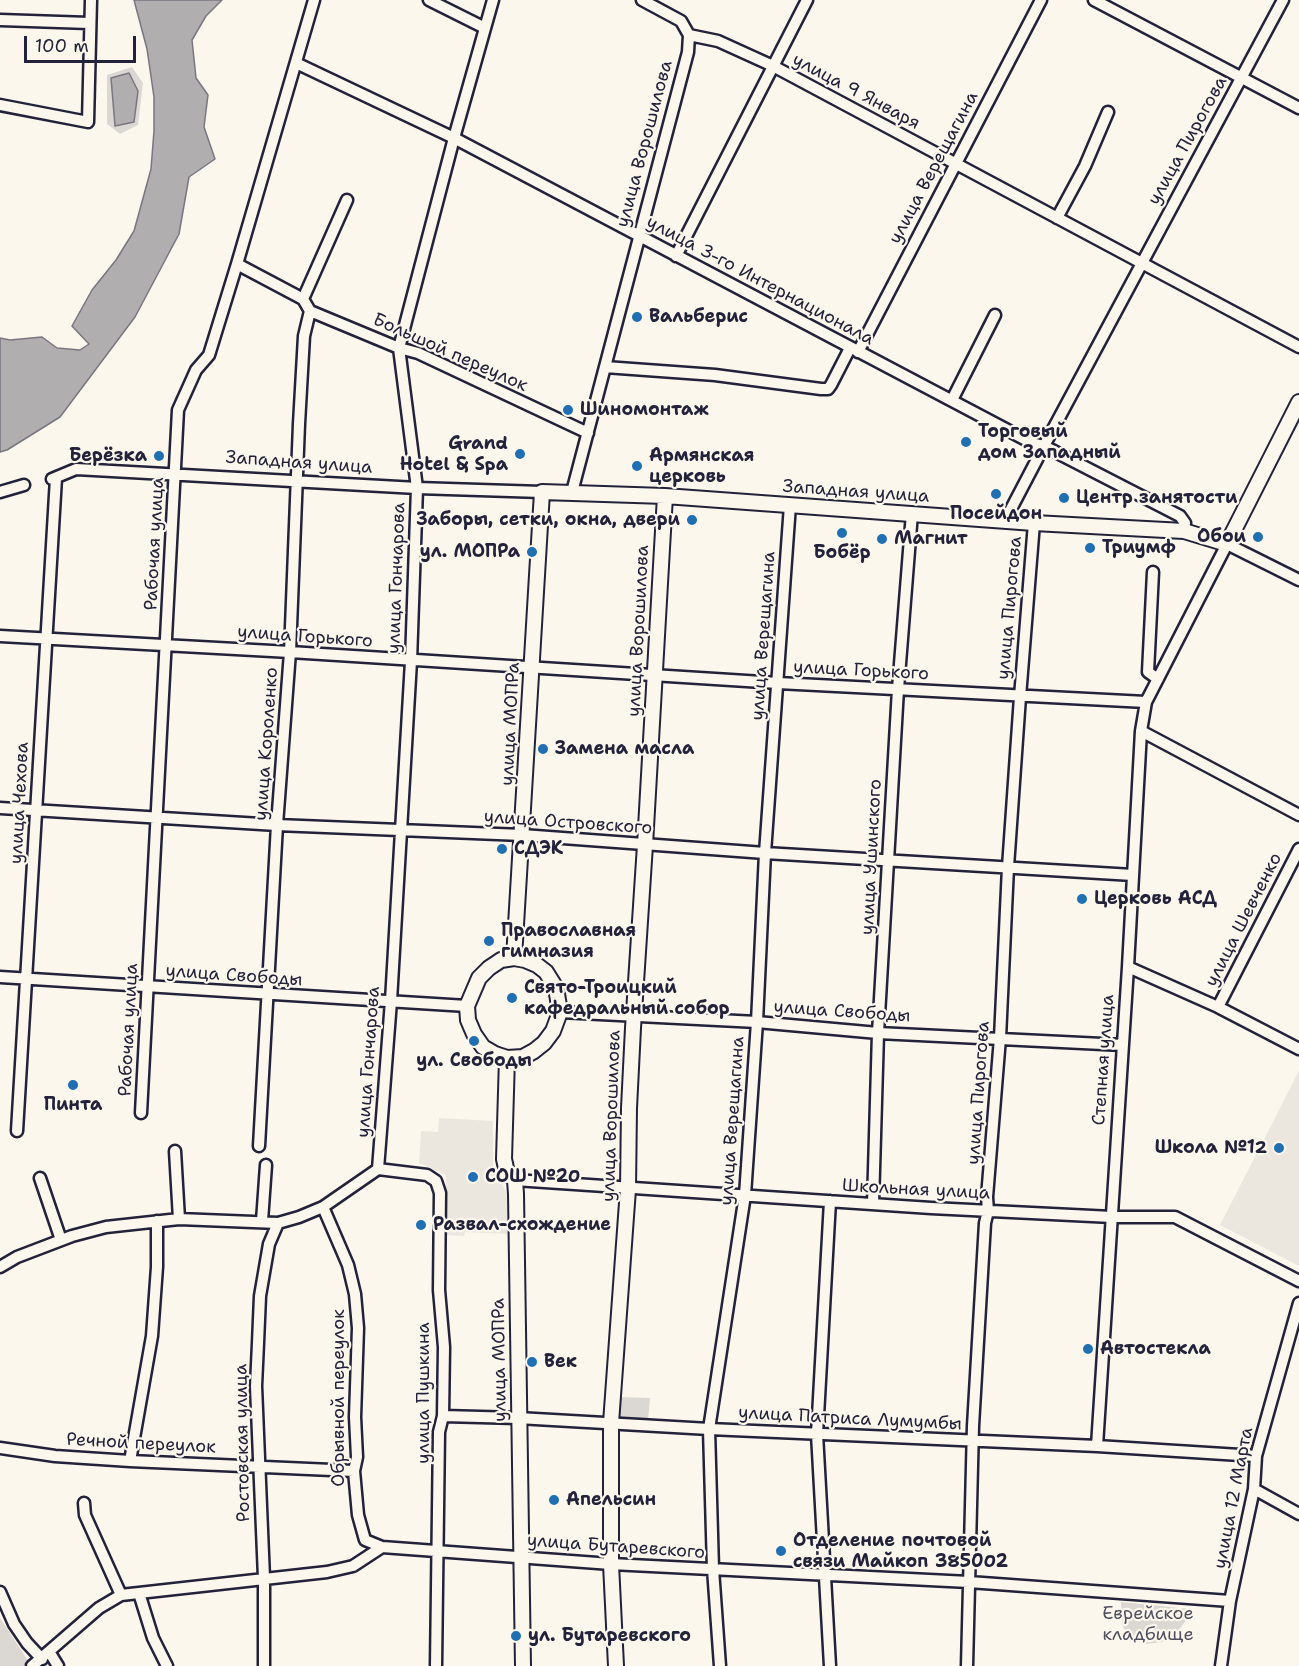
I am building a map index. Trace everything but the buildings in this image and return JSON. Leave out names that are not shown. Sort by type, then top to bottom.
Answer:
[{"type":"main road","name":"Степная улица","points":[[1227,544],[1299,402]]},
{"type":"main road","name":"Западная улица","points":[[542,492],[665,496],[1034,523],[1184,531],[1227,544]]},
{"type":"main road","name":"улица МОПРа","points":[[514,958],[542,492]]},
{"type":"main road","name":"улица Ворошилова","points":[[616,1666],[611,1564],[611,1423],[628,1188],[633,1017],[665,496]]},
{"type":"main road","points":[[514,958],[537,965],[546,972],[556,988],[560,1012],[553,1031],[534,1051],[522,1057],[507,1058],[483,1047],[468,1020],[467,1006],[479,978],[501,960],[514,958]]},
{"type":"main road","name":"улица МОПРа","points":[[507,1058],[504,1159],[507,1173],[515,1180],[523,1666]]},
{"type":"street","points":[[0,105],[88,122],[91,0]]},
{"type":"street","name":"Рабочая улица","points":[[141,1113],[178,410],[196,370],[209,355],[314,0]]},
{"type":"street","points":[[429,0],[485,28]]},
{"type":"street","name":"улица Гончарова","points":[[378,1169],[391,1001],[411,661],[417,488],[399,348],[493,0]]},
{"type":"street","points":[[642,0],[681,21],[689,35]]},
{"type":"street","points":[[676,256],[807,0]]},
{"type":"street","name":"улица Верещагина","points":[[605,367],[715,375],[828,388],[854,350],[1041,0]]},
{"type":"street","points":[[1094,0],[1299,108]]},
{"type":"street","name":"улица Пирогова","points":[[1008,521],[1011,509],[1044,446],[1282,0]]},
{"type":"street","points":[[0,20],[89,23]]},
{"type":"street","name":"улица 9 Января","points":[[689,35],[718,41],[773,66],[1299,347]]},
{"type":"street","name":"улица Ворошилова","points":[[572,492],[688,52],[689,35]]},
{"type":"street","name":"улица 3-го Интернационала","points":[[297,63],[454,138],[1032,443],[1044,446],[1180,516],[1185,524],[1184,531]]},
{"type":"street","points":[[1057,218],[1085,166],[1108,112]]},
{"type":"street","points":[[303,299],[347,200]]},
{"type":"street","points":[[237,264],[303,299],[310,311]]},
{"type":"street","name":"Большой переулок","points":[[310,311],[399,348],[418,353],[588,433]]},
{"type":"street","name":"улица Короленко","points":[[259,1146],[277,825],[290,652],[304,336],[310,311]]},
{"type":"street","points":[[952,400],[995,315]]},
{"type":"street","name":"Западная улица","points":[[54,478],[76,469],[417,488],[542,492]]},
{"type":"street","name":"улица Чехова","points":[[17,1131],[54,478]]},
{"type":"street","points":[[0,492],[24,485]]},
{"type":"street","name":"улица Верещагина","points":[[720,1666],[713,1569],[709,1429],[745,1195],[757,1022],[765,853],[790,505]]},
{"type":"street","name":"улица Ушинского","points":[[873,1204],[878,1033],[898,689],[912,513]]},
{"type":"street","name":"улица Пирогова","points":[[967,1666],[972,1441],[985,1223],[988,1211],[987,1197],[1000,1038],[1008,867],[1034,523]]},
{"type":"street","points":[[1227,544],[1299,580]]},
{"type":"street","name":"Степная улица","points":[[1097,1446],[1141,731],[1146,702],[1227,544]]},
{"type":"street","points":[[1153,572],[1148,672],[1158,679]]},
{"type":"street","name":"улица Горького","points":[[0,636],[1020,697],[1146,702]]},
{"type":"street","points":[[1141,731],[1299,815]]},
{"type":"street","name":"улица Островского","points":[[0,808],[277,825],[522,835],[765,853],[1133,875]]},
{"type":"street","name":"улица Шевченко","points":[[1218,1007],[1299,849]]},
{"type":"street","points":[[1128,967],[1218,1007],[1299,1049]]},
{"type":"street","name":"улица Свободы","points":[[0,978],[467,1006]]},
{"type":"street","name":"улица Свободы","points":[[560,1012],[757,1022],[878,1033],[1123,1045]]},
{"type":"street","points":[[175,1151],[179,1219]]},
{"type":"street","points":[[262,1221],[266,1165]]},
{"type":"street","points":[[0,1267],[17,1257],[61,1240],[106,1227],[179,1219],[278,1222],[299,1217],[323,1208],[378,1169]]},
{"type":"street","name":"улица Пушкина","points":[[378,1169],[427,1175],[436,1181],[440,1193],[439,1290],[444,1347],[443,1416],[439,1432],[440,1508],[437,1551],[439,1563],[436,1666]]},
{"type":"street","points":[[40,1178],[61,1240]]},
{"type":"street","name":"Школьная улица","points":[[515,1180],[988,1211],[1112,1217],[1175,1217],[1299,1281]]},
{"type":"street","points":[[830,1201],[817,1434],[830,1666]]},
{"type":"street","name":"Обрывной переулок","points":[[323,1208],[348,1265],[355,1294],[358,1328],[355,1417],[357,1457],[354,1471],[358,1515],[365,1540],[382,1547]]},
{"type":"street","points":[[130,1461],[153,1326],[157,1221]]},
{"type":"street","name":"Ростовская улица","points":[[264,1666],[264,1578],[256,1386],[260,1296],[269,1244],[278,1222]]},
{"type":"street","name":"улица 12 Марта","points":[[1221,1666],[1230,1601],[1254,1489],[1256,1456],[1299,1303]]},
{"type":"street","name":"улица Патриса Лумумбы","points":[[443,1416],[1097,1446],[1256,1456]]},
{"type":"street","name":"Речной переулок","points":[[0,1448],[55,1456],[130,1461],[354,1471]]},
{"type":"street","points":[[1254,1489],[1297,1509]]},
{"type":"street","points":[[84,1503],[85,1515],[121,1595]]},
{"type":"street","points":[[32,1666],[99,1608],[121,1595],[327,1572],[353,1566],[382,1547]]},
{"type":"street","name":"улица Бутаревского","points":[[382,1547],[611,1564],[969,1582],[1230,1601]]},
{"type":"street","points":[[0,1592],[14,1624],[27,1643],[58,1666]]},
{"type":"street","points":[[139,1593],[153,1638],[167,1666]]},
{"type":"shaded area","points":[[134,0],[222,0],[206,16],[192,40],[196,78],[208,95],[204,127],[215,159],[189,177],[179,234],[135,317],[60,417],[0,452],[0,338],[10,340],[42,337],[57,348],[80,350],[89,344],[72,326],[92,290],[116,260],[134,231],[151,169],[154,97],[147,49]]},
{"type":"shaded area","points":[[129,73],[138,91],[134,122],[115,126],[111,78]]},
{"type":"shaded area","name":"Школа №12","points":[[1299,1071],[1299,1266],[1220,1225]]},
{"type":"shaded area","name":"СОШ №20","points":[[439,1118],[493,1121],[493,1166],[508,1196],[507,1234],[465,1232],[464,1236],[444,1235],[446,1175],[419,1163],[421,1131],[438,1132]]},
{"type":"green space","points":[[132,67],[143,83],[138,125],[120,134],[107,124],[107,75]]},
{"type":"green space","points":[[618,1397],[650,1398],[648,1421],[616,1419]]},
{"type":"green space","name":"Еврейское кладбище","points":[[1121,1602],[1190,1609],[1187,1619],[1178,1631],[1162,1642],[1146,1644],[1135,1641],[1126,1633],[1122,1624]]},
{"type":"green space","points":[[0,1618],[27,1659],[34,1662],[24,1666],[0,1666]]},
{"type":"place","name":"Вальберис","points":[[637,317]]},
{"type":"place","name":"Шиномонтаж","points":[[568,410]]},
{"type":"place","name":"Торговый дом Западный","points":[[966,442]]},
{"type":"place","name":"Grand Hotel & Spa","points":[[520,454]]},
{"type":"place","name":"Берёзка","points":[[159,456]]},
{"type":"place","name":"Армянская церковь","points":[[637,466]]},
{"type":"place","name":"Посейдон","points":[[996,494]]},
{"type":"place","name":"Центр занятости","points":[[1064,498]]},
{"type":"place","name":"Заборы, сетки, окна, двери","points":[[692,520]]},
{"type":"place","name":"Бобёр","points":[[842,533]]},
{"type":"place","name":"Обои","points":[[1258,537]]},
{"type":"place","name":"Магнит","points":[[882,539]]},
{"type":"place","name":"Триумф","points":[[1090,548]]},
{"type":"place","name":"ул. МОПРа","points":[[532,552]]},
{"type":"place","name":"Замена масла","points":[[543,749]]},
{"type":"place","name":"СДЭК","points":[[502,849]]},
{"type":"place","name":"Церковь АСД","points":[[1082,899]]},
{"type":"place","name":"Православная гимназия","points":[[489,941]]},
{"type":"place","name":"Свято-Троицкий кафедральный собор","points":[[512,998]]},
{"type":"place","name":"ул. Свободы","points":[[474,1041]]},
{"type":"place","name":"Пинта","points":[[73,1085]]},
{"type":"place","name":"Школа №12","points":[[1279,1148]]},
{"type":"place","name":"СОШ №20","points":[[473,1177]]},
{"type":"place","name":"Развал-схождение","points":[[421,1225]]},
{"type":"place","name":"Автостекла","points":[[1088,1349]]},
{"type":"place","name":"Век","points":[[532,1362]]},
{"type":"place","name":"Апельсин","points":[[554,1500]]},
{"type":"place","name":"Отделение почтовой связи Майкоп 385002","points":[[781,1551]]},
{"type":"place","name":"ул. Бутаревского","points":[[516,1636]]}]
